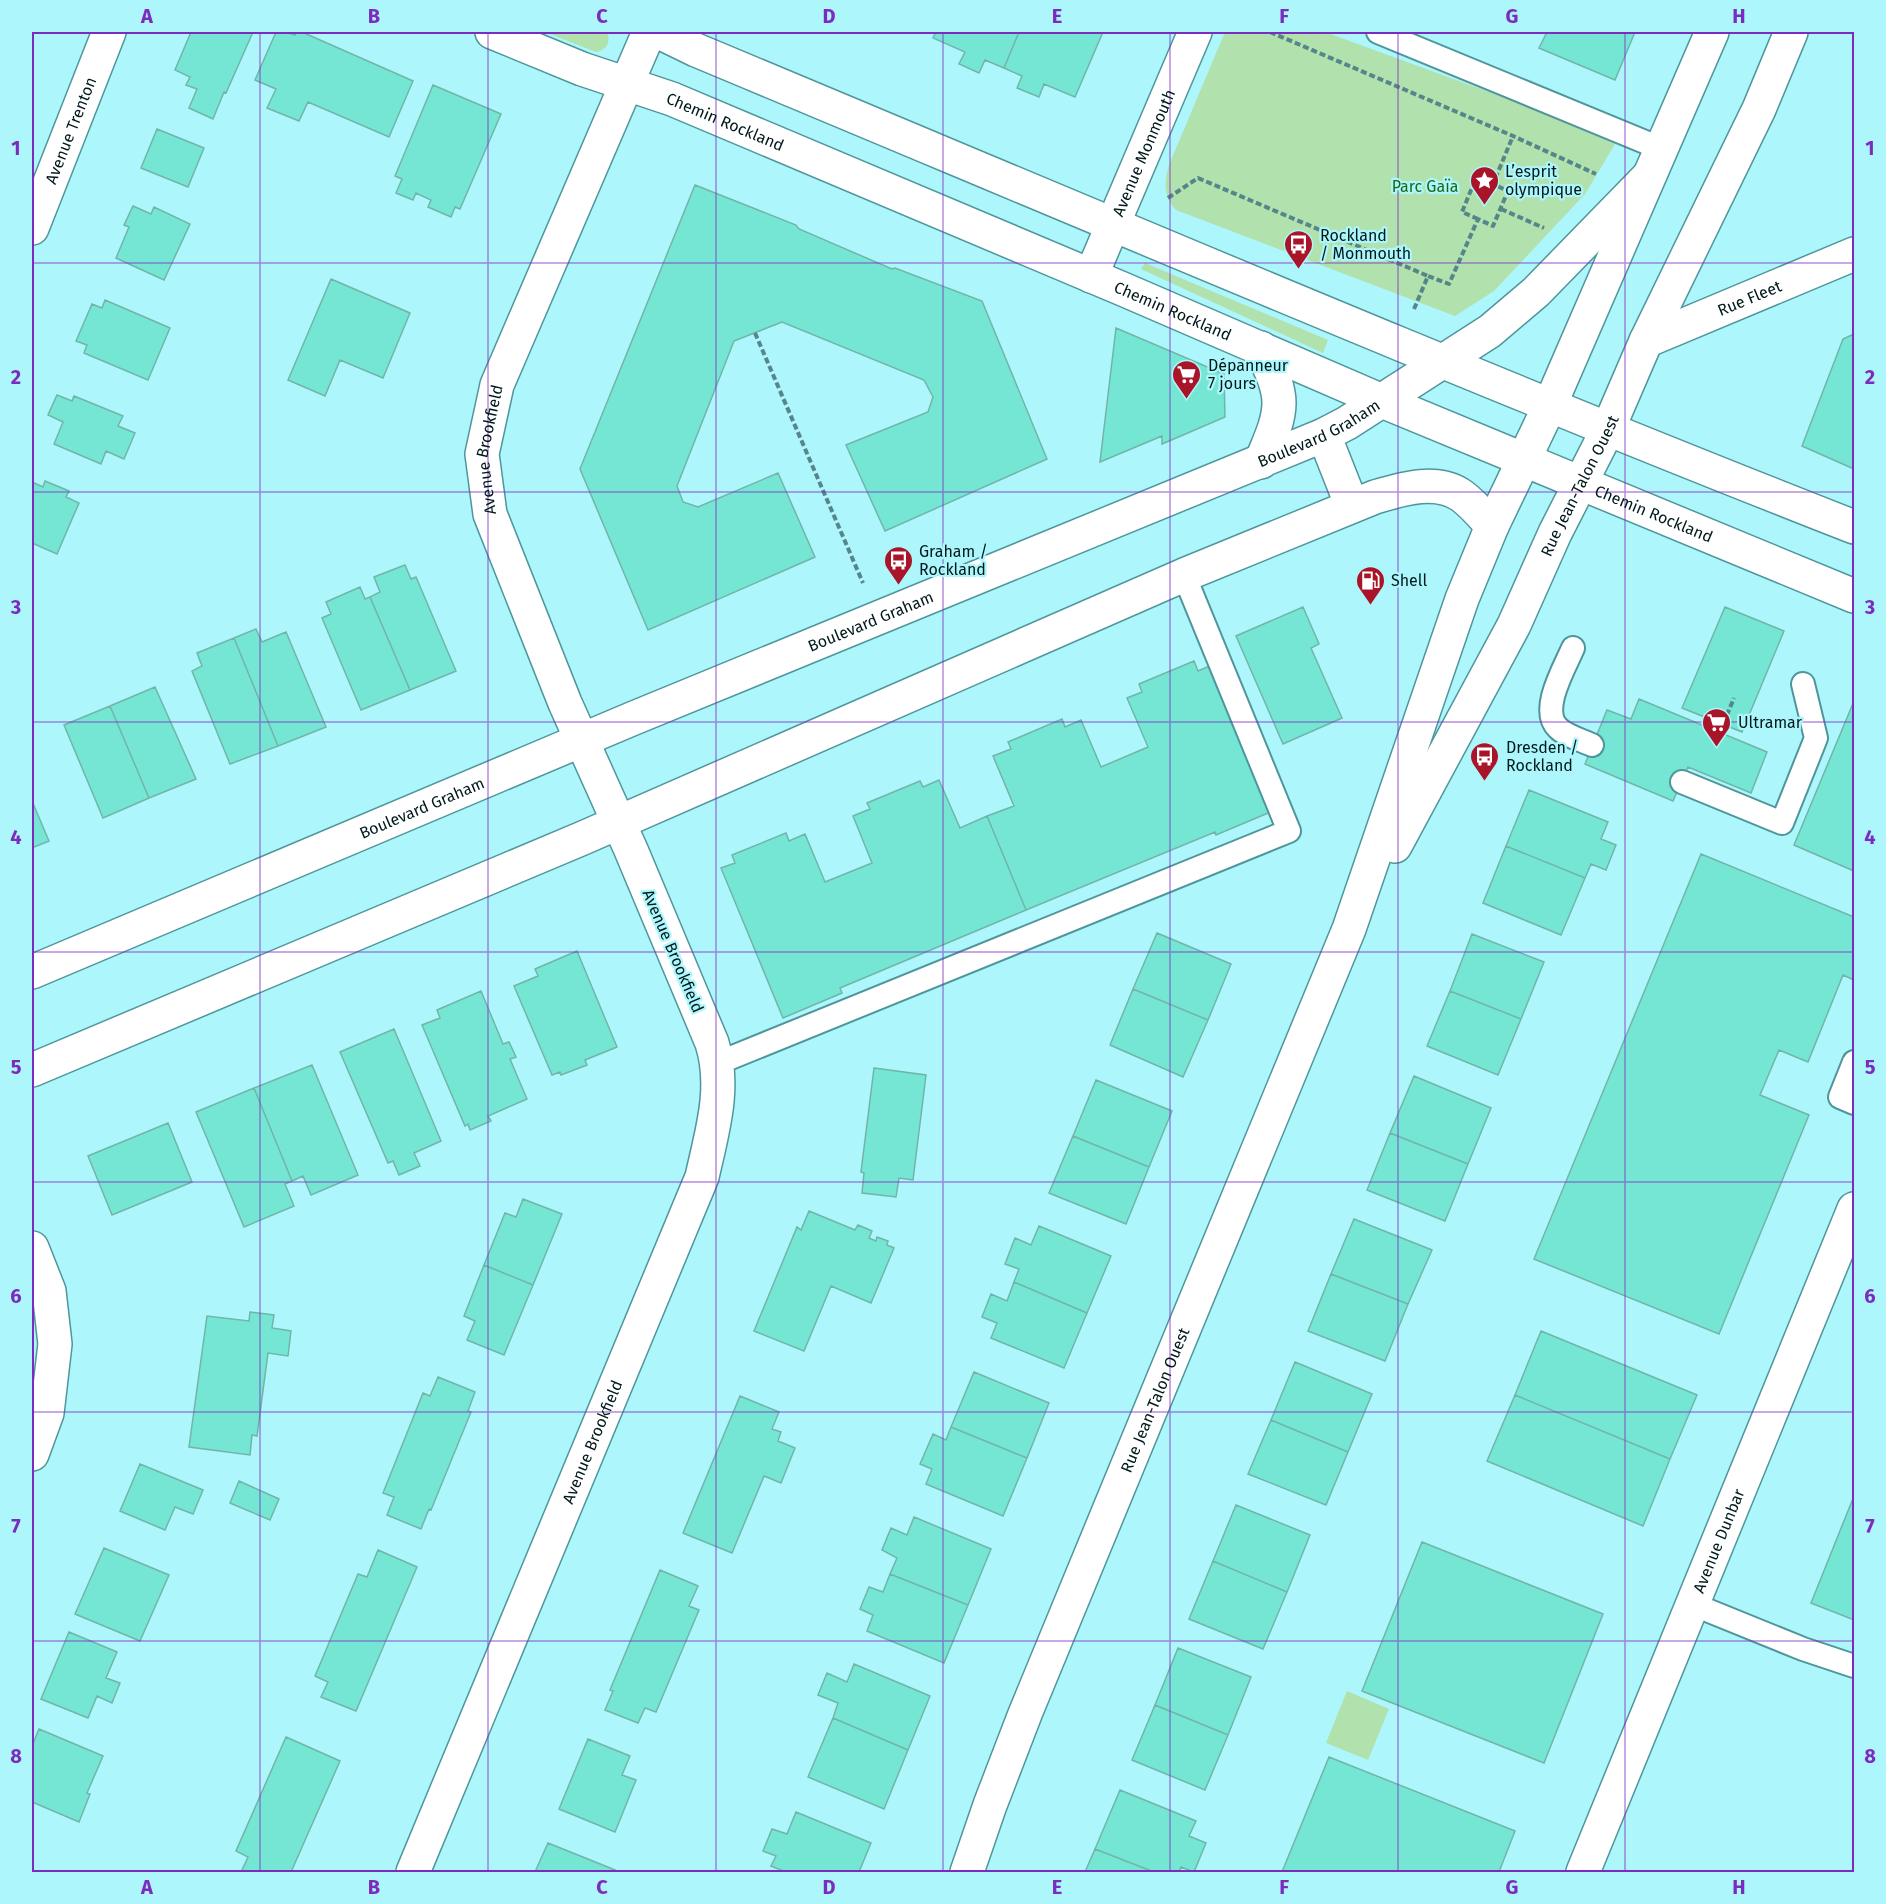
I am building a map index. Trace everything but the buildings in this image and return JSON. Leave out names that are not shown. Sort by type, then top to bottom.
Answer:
[{"type":"street","name":"Avenue Trenton","points":[[32,228],[109,32]]},
{"type":"street","name":"Chemin Rockland","points":[[492,32],[626,84],[672,99],[1382,401],[1854,596]]},
{"type":"street","name":"Avenue Brookfield","points":[[412,1872],[702,1177],[718,1107],[718,1063],[712,1043],[582,741],[490,514],[482,454],[497,385],[649,32]]},
{"type":"street","points":[[659,32],[1399,343],[1854,527]]},
{"type":"street","name":"Avenue Monmouth","points":[[1091,276],[1195,32]]},
{"type":"street","name":"Rue Jean-Talon Ouest","points":[[968,1872],[990,1805],[1029,1704],[1349,929],[1462,599],[1492,526],[1550,405],[1712,32]]},
{"type":"street","name":"Rue Jean-Talon Ouest","points":[[1349,929],[1514,625],[1555,532],[1608,429],[1646,341],[1759,109],[1791,32]]},
{"type":"street","name":"Boulevard Graham","points":[[32,972],[582,741],[1324,435],[1476,342],[1536,292],[1656,162]]},
{"type":"street","name":"Rue Fleet","points":[[1646,341],[1854,254]]},
{"type":"street","points":[[1261,348],[1275,383],[1279,404],[1275,424],[1261,462]]},
{"type":"street","points":[[1324,435],[1352,506]]},
{"type":"street","points":[[32,1070],[618,822],[1184,575],[1352,506],[1399,490],[1428,486],[1441,488],[1461,496],[1492,526]]},
{"type":"street","name":"Avenue Dunbar","points":[[1583,1872],[1854,1209]]},
{"type":"street","points":[[32,1248],[49,1292],[55,1344],[47,1413],[32,1454]]},
{"type":"lane","points":[[1378,32],[1656,162]]},
{"type":"lane","points":[[718,1063],[1289,831],[1184,575]]},
{"type":"lane","points":[[1573,648],[1553,695],[1550,711],[1552,721],[1563,732],[1592,745]]},
{"type":"lane","points":[[1682,782],[1782,823],[1816,738],[1803,684]]},
{"type":"lane","points":[[1854,1062],[1840,1097],[1854,1103]]},
{"type":"lane","points":[[1692,1604],[1803,1649],[1854,1666]]},
{"type":"path","points":[[1270,32],[1513,136],[1606,179]]},
{"type":"path","points":[[1493,184],[1513,136]]},
{"type":"path","points":[[1163,202],[1198,178],[1449,284],[1478,219]]},
{"type":"path","points":[[1476,178],[1508,191],[1501,209],[1493,226],[1462,212],[1476,178]]},
{"type":"path","points":[[1501,209],[1551,231]]},
{"type":"path","points":[[1399,343],[1428,276]]},
{"type":"path","points":[[755,333],[865,588]]},
{"type":"path","points":[[1720,732],[1734,698]]},
{"type":"green space","points":[[545,32],[607,32],[608,42],[603,49],[596,52]]},
{"type":"green space","name":"Parc Gaïa","points":[[1225,32],[1325,32],[1618,139],[1585,194],[1494,291],[1455,316],[1176,210],[1166,189],[1169,165]]},
{"type":"green space","points":[[1145,263],[1328,340],[1323,353],[1141,269]]},
{"type":"green space","points":[[1347,1691],[1389,1709],[1368,1760],[1326,1743]]},
{"type":"place","name":"L’esprit olympique","points":[[1484,206]]},
{"type":"place","name":"Rockland / Monmouth","points":[[1299,270]]},
{"type":"place","name":"Dépanneur 7 jours","points":[[1187,400]]},
{"type":"place","name":"Graham / Rockland","points":[[898,586]]},
{"type":"place","name":"Shell","points":[[1370,606]]},
{"type":"place","name":"Ultramar","points":[[1717,748]]},
{"type":"place","name":"Dresden / Rockland","points":[[1485,782]]}]
